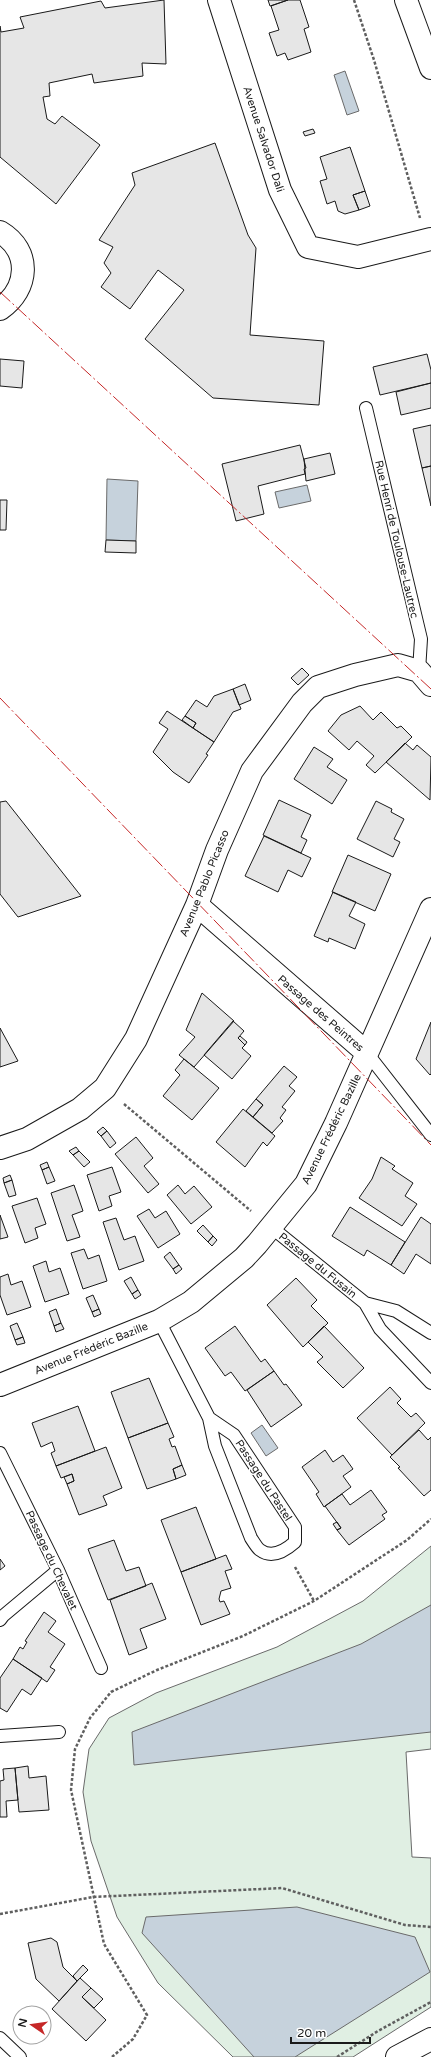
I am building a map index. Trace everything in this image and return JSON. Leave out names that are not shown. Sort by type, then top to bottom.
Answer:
[{"type":"street","name":"Avenue Salvador Dali","points":[[219,0],[280,190],[308,246],[358,257],[429,239]]},
{"type":"street","points":[[406,0],[431,68]]},
{"type":"street","points":[[0,232],[11,238],[20,254],[23,273],[18,292],[0,310]]},
{"type":"street","name":"Avenue Pablo Picasso","points":[[0,1148],[27,1139],[80,1109],[105,1088],[136,1039],[197,905],[217,850],[252,771],[302,703],[318,687],[355,674],[398,665],[425,678]]},
{"type":"street","name":"Passage des Peintres","points":[[197,905],[367,1052]]},
{"type":"street","name":"Avenue Frédéric Bazille","points":[[0,1385],[159,1321],[191,1302],[244,1258],[306,1184],[336,1123],[431,909]]},
{"type":"street","points":[[397,2057],[431,2039]]},
{"type":"lane","name":"Rue Henri de Toulouse-Lautrec","points":[[366,408],[421,639],[425,678]]},
{"type":"lane","name":"Passage des Peintres","points":[[367,1052],[431,1135]]},
{"type":"lane","name":"Passage du Fusain","points":[[271,1227],[365,1303],[380,1329],[431,1383]]},
{"type":"lane","name":"Passage du Fusain","points":[[365,1303],[396,1311],[431,1333]]},
{"type":"lane","name":"Passage du Pastel","points":[[159,1321],[209,1418],[215,1446],[251,1538],[260,1550],[273,1554],[286,1550],[294,1542],[295,1527],[287,1513],[234,1435],[209,1418]]},
{"type":"lane","name":"Passage du Chevalet","points":[[0,1453],[58,1570],[101,1668]]},
{"type":"lane","points":[[0,1620],[58,1570]]},
{"type":"lane","points":[[0,1736],[59,1732]]},
{"type":"lane","points":[[0,2038],[20,2057]]},
{"type":"path","points":[[354,0],[429,239]]},
{"type":"path","points":[[105,1088],[271,1227]]},
{"type":"path","points":[[112,2057],[133,2040],[147,2015],[104,1944],[71,1790],[75,1749],[90,1718],[111,1692],[157,1670],[243,1636],[314,1601],[407,1540],[431,1519]]},
{"type":"path","points":[[286,1550],[314,1601]]},
{"type":"path","points":[[0,1914],[93,1897],[282,1888],[405,1925],[431,1926]]},
{"type":"path","points":[[337,2057],[378,2031],[431,2002]]},
{"type":"green space","points":[[431,1546],[431,1749],[406,1752],[412,1857],[431,1858],[431,2007],[353,2057],[233,2057],[158,1983],[117,1917],[91,1841],[83,1792],[89,1749],[109,1718],[156,1693],[277,1647],[363,1601]]},
{"type":"shaded area","points":[[345,71],[359,111],[347,115],[334,75]]},
{"type":"shaded area","points":[[107,479],[138,481],[136,541],[106,540]]},
{"type":"shaded area","points":[[307,485],[311,501],[279,508],[275,492]]},
{"type":"shaded area","points":[[262,1425],[278,1448],[266,1456],[251,1433]]},
{"type":"shaded area","points":[[431,1605],[431,1732],[134,1765],[132,1732],[361,1644]]},
{"type":"shaded area","points":[[297,1907],[415,1937],[430,1972],[295,2057],[254,2057],[142,1933],[146,1917]]},
{"type":"building","points":[[164,0],[166,64],[142,63],[143,76],[94,83],[92,74],[49,83],[50,96],[43,97],[47,119],[55,124],[62,116],[100,145],[56,204],[0,157],[0,26],[1,32],[24,28],[20,17],[101,1],[105,8]]},
{"type":"building","points":[[268,0],[288,0],[270,6]]},
{"type":"building","points":[[288,0],[300,0],[309,27],[304,29],[311,52],[288,60],[285,53],[277,56],[269,33],[279,30],[271,6]]},
{"type":"building","points":[[313,129],[315,133],[305,136],[303,132]]},
{"type":"building","points":[[215,143],[248,235],[256,248],[250,335],[324,341],[319,405],[213,398],[145,339],[184,290],[158,270],[130,309],[101,287],[111,273],[104,263],[113,247],[99,240],[135,185],[132,173]]},
{"type":"building","points":[[350,147],[365,191],[353,195],[359,210],[345,214],[338,211],[335,201],[327,204],[320,181],[327,179],[320,157]]},
{"type":"building","points":[[365,191],[370,206],[359,210],[353,195]]},
{"type":"building","points":[[427,354],[431,370],[431,383],[380,395],[373,367]]},
{"type":"building","points":[[0,359],[24,361],[22,388],[0,386]]},
{"type":"building","points":[[431,383],[431,408],[401,415],[396,392]]},
{"type":"building","points":[[431,425],[431,466],[422,468],[413,429]]},
{"type":"building","points":[[300,445],[306,468],[304,469],[305,474],[258,486],[264,514],[236,521],[222,464]]},
{"type":"building","points":[[330,453],[335,474],[306,481],[304,459]]},
{"type":"building","points":[[431,466],[431,506],[422,468]]},
{"type":"building","points":[[0,500],[7,500],[6,530],[0,530]]},
{"type":"building","points":[[106,540],[136,541],[136,553],[105,552]]},
{"type":"building","points":[[302,668],[309,675],[298,685],[291,678]]},
{"type":"building","points":[[245,684],[251,700],[239,705],[233,689]]},
{"type":"building","points":[[233,689],[241,709],[233,712],[214,742],[193,728],[196,723],[185,716],[196,700],[207,707],[214,696]]},
{"type":"building","points":[[360,706],[373,720],[381,712],[397,728],[401,726],[412,737],[375,773],[366,765],[374,756],[357,741],[349,750],[328,731],[341,715]]},
{"type":"building","points":[[167,711],[214,742],[206,754],[208,755],[189,783],[173,772],[153,752],[168,729],[159,723]]},
{"type":"building","points":[[185,716],[196,723],[193,728],[182,720]]},
{"type":"building","points":[[405,743],[413,750],[417,745],[431,757],[430,800],[386,762]]},
{"type":"building","points":[[314,747],[333,759],[327,767],[347,780],[332,804],[294,779]]},
{"type":"building","points":[[279,800],[311,815],[301,837],[307,840],[301,853],[263,835]]},
{"type":"building","points":[[6,801],[81,896],[18,917],[0,894],[0,802]]},
{"type":"building","points":[[376,801],[392,809],[391,812],[404,819],[394,839],[400,842],[393,857],[357,839]]},
{"type":"building","points":[[264,836],[311,858],[302,877],[288,870],[278,892],[245,876]]},
{"type":"building","points":[[348,855],[391,874],[375,911],[332,892]]},
{"type":"building","points":[[333,892],[356,902],[349,916],[365,924],[355,949],[329,938],[328,942],[314,936]]},
{"type":"building","points":[[202,993],[234,1021],[194,1067],[179,1055],[195,1037],[186,1030]]},
{"type":"building","points":[[233,1021],[244,1031],[238,1038],[245,1045],[242,1048],[251,1056],[232,1079],[204,1055]]},
{"type":"building","points":[[431,1022],[431,1074],[430,1075],[416,1059]]},
{"type":"building","points":[[0,1028],[18,1061],[0,1067]]},
{"type":"building","points":[[240,1036],[247,1042],[245,1045],[238,1038]]},
{"type":"building","points":[[184,1059],[219,1088],[192,1120],[163,1096],[180,1075],[175,1070]]},
{"type":"building","points":[[284,1066],[297,1077],[289,1086],[295,1091],[282,1107],[286,1110],[280,1118],[283,1121],[272,1133],[253,1117],[263,1105],[256,1099]]},
{"type":"building","points":[[256,1099],[263,1105],[253,1117],[246,1111]]},
{"type":"building","points":[[243,1109],[275,1136],[267,1146],[263,1142],[245,1167],[216,1142]]},
{"type":"building","points":[[103,1127],[107,1131],[101,1136],[97,1132]]},
{"type":"building","points":[[107,1131],[116,1143],[110,1148],[101,1136]]},
{"type":"building","points":[[136,1137],[153,1158],[144,1166],[159,1184],[148,1193],[115,1154]]},
{"type":"building","points":[[76,1147],[79,1151],[73,1155],[69,1151]]},
{"type":"building","points":[[79,1151],[90,1162],[84,1167],[73,1155]]},
{"type":"building","points":[[381,1157],[395,1166],[392,1169],[413,1183],[405,1196],[417,1204],[402,1226],[359,1198],[372,1179]]},
{"type":"building","points":[[47,1162],[49,1167],[42,1170],[40,1165]]},
{"type":"building","points":[[49,1167],[55,1181],[47,1184],[42,1170]]},
{"type":"building","points":[[112,1167],[121,1192],[109,1196],[112,1206],[99,1211],[87,1175]]},
{"type":"building","points":[[10,1175],[12,1180],[4,1183],[3,1178]]},
{"type":"building","points":[[12,1180],[16,1195],[9,1197],[4,1183]]},
{"type":"building","points":[[74,1185],[83,1211],[72,1215],[80,1237],[67,1241],[51,1193]]},
{"type":"building","points":[[178,1185],[185,1194],[194,1186],[212,1207],[191,1224],[167,1195]]},
{"type":"building","points":[[37,1198],[46,1224],[35,1228],[38,1238],[25,1243],[12,1206]]},
{"type":"building","points":[[350,1207],[405,1242],[391,1265],[367,1250],[364,1256],[332,1236]]},
{"type":"building","points":[[149,1209],[155,1218],[166,1211],[180,1234],[158,1248],[137,1216]]},
{"type":"building","points":[[0,1215],[8,1237],[0,1239]]},
{"type":"building","points":[[421,1217],[431,1224],[431,1264],[416,1254],[404,1274],[391,1265]]},
{"type":"building","points":[[116,1218],[124,1240],[135,1236],[144,1261],[119,1270],[103,1222]]},
{"type":"building","points":[[203,1225],[213,1236],[208,1242],[197,1231]]},
{"type":"building","points":[[213,1236],[217,1240],[212,1246],[208,1242]]},
{"type":"building","points":[[84,1249],[88,1259],[99,1255],[107,1281],[83,1289],[71,1253]]},
{"type":"building","points":[[170,1252],[179,1265],[173,1269],[164,1257]]},
{"type":"building","points":[[46,1261],[49,1272],[60,1268],[69,1294],[45,1302],[33,1266]]},
{"type":"building","points":[[179,1265],[182,1269],[176,1274],[173,1269]]},
{"type":"building","points":[[8,1274],[11,1285],[22,1281],[31,1307],[7,1315],[0,1295],[0,1277]]},
{"type":"building","points":[[131,1277],[138,1290],[132,1294],[124,1281]]},
{"type":"building","points":[[296,1278],[317,1300],[311,1306],[328,1323],[303,1347],[267,1305]]},
{"type":"building","points":[[138,1290],[141,1295],[135,1299],[132,1294]]},
{"type":"building","points":[[93,1295],[99,1309],[92,1312],[86,1298]]},
{"type":"building","points":[[56,1309],[61,1323],[54,1326],[49,1312]]},
{"type":"building","points":[[99,1309],[101,1314],[94,1317],[92,1312]]},
{"type":"building","points":[[17,1323],[23,1337],[15,1340],[10,1326]]},
{"type":"building","points":[[61,1323],[64,1329],[56,1332],[54,1326]]},
{"type":"building","points":[[235,1326],[261,1362],[265,1359],[274,1371],[245,1391],[231,1372],[225,1376],[205,1348]]},
{"type":"building","points":[[324,1326],[364,1368],[343,1388],[317,1362],[323,1357],[308,1342]]},
{"type":"building","points":[[23,1337],[25,1343],[17,1345],[15,1340]]},
{"type":"building","points":[[274,1371],[302,1405],[271,1427],[247,1390]]},
{"type":"building","points":[[149,1378],[168,1423],[128,1438],[111,1392]]},
{"type":"building","points":[[390,1387],[401,1399],[397,1403],[411,1417],[416,1413],[425,1423],[392,1455],[357,1418]]},
{"type":"building","points":[[78,1406],[95,1451],[56,1466],[51,1453],[55,1451],[52,1442],[41,1447],[32,1423]]},
{"type":"building","points":[[168,1423],[174,1437],[169,1439],[172,1447],[175,1446],[182,1465],[173,1469],[176,1479],[147,1489],[128,1438]]},
{"type":"building","points":[[419,1430],[428,1440],[431,1437],[431,1490],[424,1496],[390,1457]]},
{"type":"building","points":[[106,1447],[122,1488],[103,1496],[107,1505],[79,1515],[67,1484],[74,1481],[72,1474],[61,1478],[56,1466]]},
{"type":"building","points":[[325,1450],[333,1462],[343,1455],[353,1469],[343,1476],[351,1487],[324,1507],[316,1494],[319,1492],[302,1467]]},
{"type":"building","points":[[182,1465],[186,1475],[176,1479],[173,1469]]},
{"type":"building","points":[[72,1474],[74,1481],[67,1484],[64,1477]]},
{"type":"building","points":[[371,1490],[387,1512],[382,1515],[385,1519],[349,1545],[337,1530],[341,1528],[325,1506],[342,1494],[350,1505]]},
{"type":"building","points":[[196,1507],[216,1559],[181,1572],[161,1520]]},
{"type":"building","points":[[337,1522],[341,1528],[337,1530],[333,1524]]},
{"type":"building","points":[[114,1540],[126,1571],[139,1567],[146,1586],[108,1600],[88,1549]]},
{"type":"building","points":[[226,1555],[232,1569],[225,1571],[231,1588],[221,1591],[219,1599],[220,1602],[224,1601],[230,1614],[201,1625],[181,1572]]},
{"type":"building","points":[[0,1559],[5,1566],[0,1570]]},
{"type":"building","points":[[152,1583],[166,1619],[140,1629],[147,1648],[129,1655],[110,1600]]},
{"type":"building","points":[[44,1612],[56,1621],[48,1632],[65,1644],[50,1667],[55,1670],[47,1682],[13,1659],[20,1647],[23,1649],[27,1642],[25,1641]]},
{"type":"building","points":[[13,1659],[42,1678],[31,1695],[22,1689],[7,1712],[0,1708],[0,1678]]},
{"type":"building","points":[[28,1766],[29,1778],[46,1776],[49,1810],[19,1812],[15,1768]]},
{"type":"building","points":[[15,1768],[18,1800],[6,1801],[7,1817],[0,1817],[0,1781],[4,1780],[3,1769]]},
{"type":"building","points":[[51,1938],[57,1942],[63,1967],[77,1981],[59,2001],[36,1979],[28,1943]]},
{"type":"building","points":[[83,1965],[88,1970],[77,1981],[73,1976]]},
{"type":"building","points":[[80,1978],[91,1988],[82,1997],[106,2020],[86,2041],[52,2009]]},
{"type":"building","points":[[91,1988],[103,1999],[94,2008],[82,1997]]},
{"type":"power","points":[[0,292],[431,689]]},
{"type":"power","points":[[0,698],[431,1145]]}]
